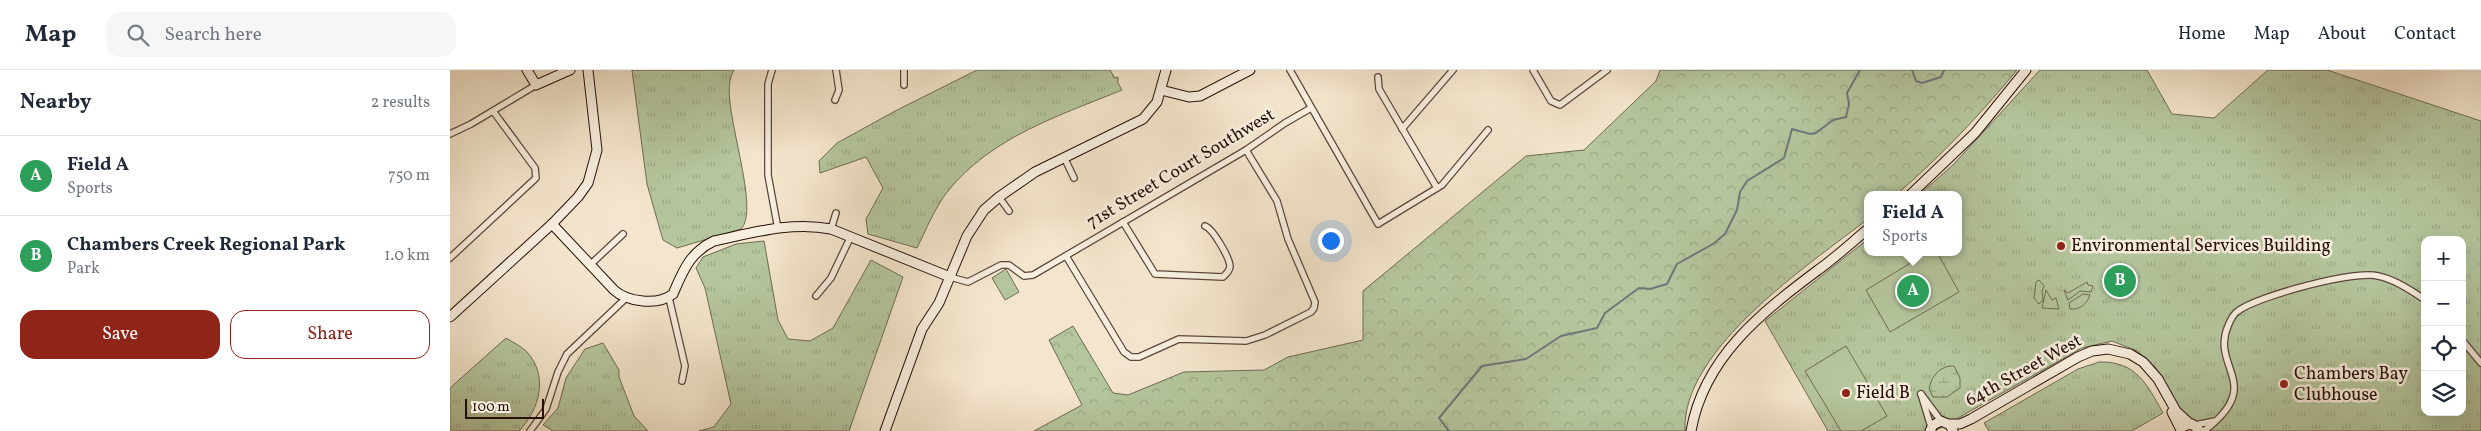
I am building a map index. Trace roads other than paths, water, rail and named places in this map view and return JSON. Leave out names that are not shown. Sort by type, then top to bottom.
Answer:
[{"type":"street","points":[[527,70],[536,85]]},
{"type":"street","points":[[450,134],[536,85],[570,70]]},
{"type":"street","points":[[450,317],[552,224],[583,190],[596,157],[597,140],[588,70]]},
{"type":"street","points":[[772,70],[767,96],[768,175],[778,229]]},
{"type":"street","points":[[835,100],[839,90],[836,70]]},
{"type":"street","points":[[904,70],[904,85]]},
{"type":"street","points":[[885,431],[922,329],[939,303],[976,220],[999,197],[1035,172],[1136,124],[1151,111],[1161,90],[1166,70]]},
{"type":"street","points":[[1161,90],[1189,97],[1200,96],[1250,70]]},
{"type":"street","points":[[1290,70],[1378,224],[1448,180],[1488,130]]},
{"type":"street","points":[[1402,129],[1453,70]]},
{"type":"street","points":[[1533,70],[1551,101],[1560,105],[1607,70]]},
{"type":"street","points":[[1914,191],[1975,133],[2026,70]]},
{"type":"street","points":[[1378,77],[1378,89],[1437,188]]},
{"type":"street","name":"71st Street Court Southwest","points":[[950,277],[968,282],[1001,264],[1009,265],[1024,276],[1030,276],[1246,150],[1285,123],[1311,108]]},
{"type":"street","points":[[450,258],[534,182],[537,172],[493,111]]},
{"type":"street","points":[[1066,256],[1124,352],[1130,357],[1139,357],[1179,339],[1251,340],[1308,314],[1315,306],[1288,239],[1277,201],[1246,150]]},
{"type":"street","points":[[1064,157],[1074,178]]},
{"type":"street","points":[[999,197],[1009,211]]},
{"type":"street","points":[[831,229],[836,213]]},
{"type":"street","points":[[1123,222],[1155,274],[1220,278],[1226,275],[1230,265],[1214,233],[1205,226]]},
{"type":"street","points":[[552,224],[614,290],[625,299],[669,298],[673,294],[689,260],[704,246],[714,240],[778,229],[813,226],[831,229],[851,236],[950,277]]},
{"type":"street","points":[[1691,431],[1696,411],[1712,377],[1746,330],[1779,299],[1864,232]]},
{"type":"street","points":[[590,265],[623,234]]},
{"type":"street","points":[[816,296],[831,278],[851,236]]},
{"type":"street","points":[[2204,431],[2224,413],[2234,391],[2235,380],[2225,346],[2226,331],[2235,314],[2245,307],[2301,288],[2356,274],[2384,278],[2421,298]]},
{"type":"street","points":[[669,298],[685,366],[682,381]]},
{"type":"street","points":[[530,431],[546,409],[558,372],[567,354],[625,299]]},
{"type":"street","points":[[2466,345],[2481,364]]},
{"type":"street","name":"64th Street West","points":[[1931,429],[1960,424],[1971,419],[2085,353],[2100,350],[2115,352]]},
{"type":"street","points":[[2115,352],[2135,361],[2148,372],[2181,430],[2215,421]]},
{"type":"street","points":[[2115,352],[2130,354],[2143,362],[2158,379],[2176,411],[2195,426]]},
{"type":"street","name":"64th Street West","points":[[1958,431],[2080,360],[2101,353],[2115,352]]},
{"type":"street","points":[[1931,429],[1921,394],[1948,426]]},
{"type":"waterway","points":[[1449,431],[1439,418],[1482,366],[1526,359],[1561,336],[1597,328],[1605,313],[1639,288],[1650,289],[1667,284],[1677,264],[1713,244],[1725,234],[1737,210],[1740,192],[1747,181],[1784,158],[1792,129],[1810,134],[1816,133],[1833,120],[1846,117],[1849,104],[1847,93],[1860,70]]},
{"type":"waterway","points":[[1912,70],[1916,81],[1922,83],[1941,77],[1944,70]]},
{"type":"place","name":"Environmental Services Building","points":[[2061,246]]},
{"type":"place","name":"Chambers Creek Regional Park","points":[[2120,281]]},
{"type":"place","name":"Field A","points":[[1913,291]]},
{"type":"place","name":"Chambers Bay Clubhouse","points":[[2284,384]]},
{"type":"place","name":"Field B","points":[[1846,393]]}]
